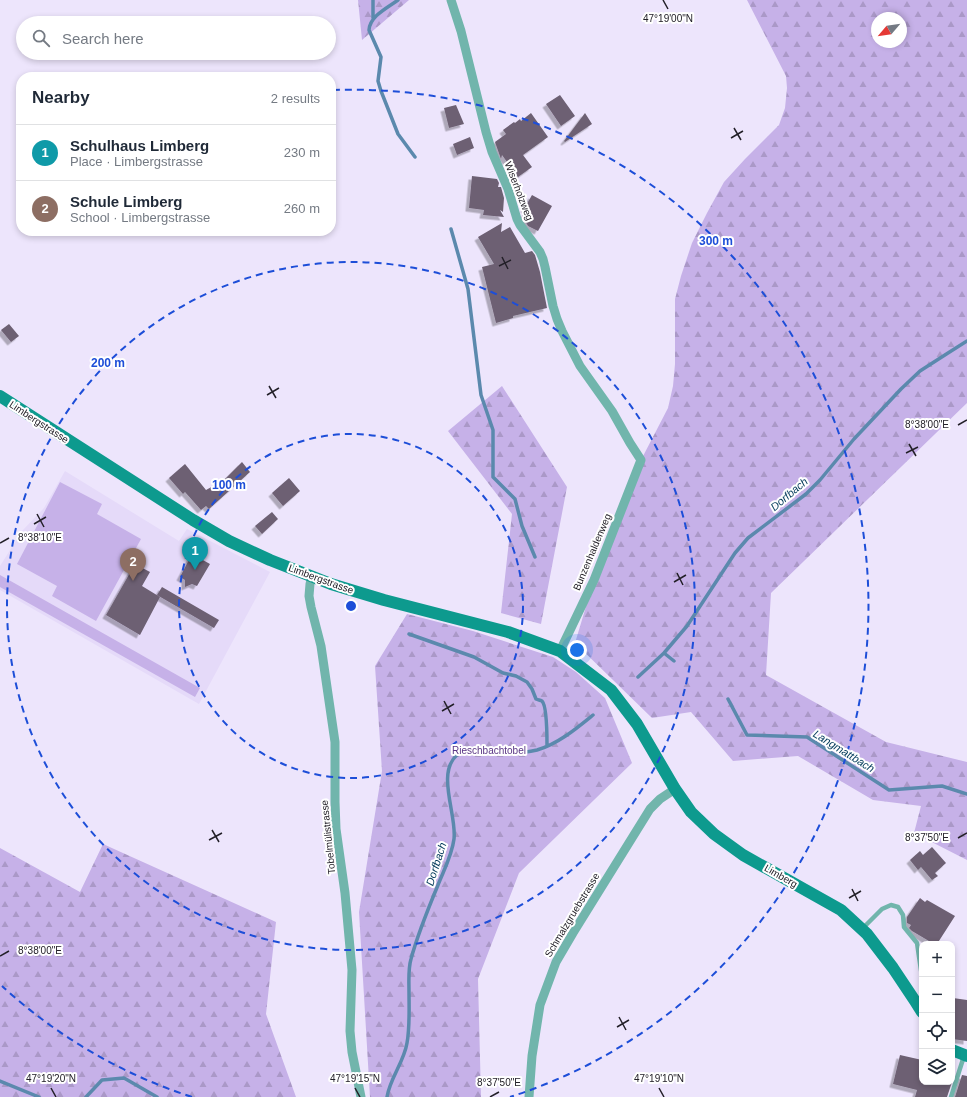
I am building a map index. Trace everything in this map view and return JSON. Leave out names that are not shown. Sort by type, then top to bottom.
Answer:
[{"type":"street","name":"Wiserholzweg","points":[[451,0],[461,31],[489,144],[508,189],[517,219],[540,252],[543,259],[557,319],[580,366],[612,411],[630,443],[642,460]]},
{"type":"street","name":"Limbergstrasse","points":[[0,396],[193,520],[229,541],[270,560],[331,584],[384,600],[508,632],[560,651],[611,690],[637,724],[644,736]]},
{"type":"street","name":"Bunzenhaldenweg","points":[[560,651],[594,580],[642,460]]},
{"type":"street","name":"Tobelmülistrasse","points":[[312,577],[309,596],[321,646],[335,742],[336,829],[345,893],[352,970],[350,1032],[352,1052],[361,1097]]},
{"type":"street","name":"Limberg","points":[[644,736],[675,789],[691,812],[714,834],[743,855],[841,910],[867,934],[893,968],[919,1007]]},
{"type":"street","name":"Schmalzgruebstrasse","points":[[529,1097],[532,1056],[540,1005],[556,962],[650,809],[660,799],[675,789]]},
{"type":"street","points":[[955,1051],[966,1056]]},
{"type":"lane","points":[[862,929],[882,909],[891,905],[898,907],[903,915],[904,927],[917,943],[919,957]]},
{"type":"lane","points":[[951,1097],[966,1056]]},
{"type":"shaded area","points":[[65,471],[179,541],[187,529],[270,572],[199,704],[0,590],[0,566],[22,531],[44,508]]},
{"type":"green space","points":[[358,0],[409,0],[362,40]]},
{"type":"green space","points":[[747,0],[967,0],[967,403],[771,593],[766,675],[886,742],[967,762],[967,860],[914,833],[921,806],[873,800],[798,756],[733,761],[691,712],[652,718],[575,643],[594,580],[641,460],[668,408],[673,386],[675,364],[675,299],[692,243],[724,182],[779,125],[785,108],[787,88],[786,76]]},
{"type":"green space","points":[[502,386],[567,487],[541,624],[501,613],[512,514],[448,431]]},
{"type":"green space","points":[[60,482],[102,504],[97,514],[141,539],[96,621],[52,596],[57,586],[17,564]]},
{"type":"green space","points":[[0,575],[200,688],[195,697],[0,587]]},
{"type":"green space","name":"Rieschbachtobel","points":[[407,614],[473,631],[553,657],[576,672],[605,698],[632,763],[519,873],[478,979],[481,1097],[370,1097],[359,912],[382,771],[375,666]]},
{"type":"green space","points":[[103,844],[276,922],[266,1014],[296,1097],[0,1097],[0,848],[80,892]]},
{"type":"building","points":[[560,95],[575,116],[561,126],[546,104]]},
{"type":"building","points":[[456,105],[464,124],[449,128],[444,108]]},
{"type":"building","points":[[531,113],[548,137],[523,155],[532,167],[518,177],[502,155],[501,159],[495,142],[506,134],[503,130],[520,119],[521,121]]},
{"type":"building","points":[[585,113],[592,124],[565,142],[564,141]]},
{"type":"building","points":[[470,137],[474,148],[457,155],[453,144]]},
{"type":"building","points":[[472,176],[497,179],[499,183],[498,187],[501,187],[504,198],[503,212],[500,210],[504,217],[483,215],[484,210],[469,208]]},
{"type":"building","points":[[532,195],[552,206],[538,231],[528,226],[523,217],[527,210],[524,209]]},
{"type":"building","points":[[502,223],[501,232],[510,227],[525,253],[532,251],[535,255],[547,308],[513,316],[513,318],[496,323],[482,267],[494,264],[478,237]]},
{"type":"building","points":[[9,324],[19,336],[11,342],[1,330]]},
{"type":"building","points":[[242,462],[250,472],[209,509],[206,506],[201,510],[185,492],[183,494],[169,478],[185,464],[206,490],[224,480]]},
{"type":"building","points":[[289,478],[300,491],[283,506],[272,493]]},
{"type":"building","points":[[272,512],[278,519],[262,534],[255,526]]},
{"type":"building","points":[[192,554],[210,564],[197,586],[192,584],[185,587],[185,580],[180,577]]},
{"type":"building","points":[[135,564],[150,572],[142,586],[160,597],[140,635],[106,615]]},
{"type":"building","points":[[162,587],[219,620],[214,628],[157,595]]},
{"type":"building","points":[[932,847],[946,863],[935,873],[938,876],[932,880],[921,867],[918,870],[910,860],[920,851],[923,855]]},
{"type":"building","points":[[920,898],[925,902],[927,900],[955,916],[939,941],[929,941],[912,931],[909,928],[911,925],[907,923],[907,917]]},
{"type":"building","points":[[955,998],[967,1000],[967,1041],[955,1039]]},
{"type":"building","points":[[900,1055],[919,1059],[919,1085],[951,1085],[947,1097],[915,1097],[917,1090],[893,1084]]},
{"type":"building","points":[[962,1075],[967,1076],[967,1097],[955,1097]]},
{"type":"waterway","points":[[373,0],[373,18]]},
{"type":"waterway","points":[[398,0],[376,16],[372,21],[369,30],[381,57],[378,81],[381,91],[398,134],[415,157]]},
{"type":"waterway","points":[[451,229],[468,289],[481,395],[493,430],[493,477],[515,499],[522,526],[535,557]]},
{"type":"waterway","name":"Dorfbach","points":[[638,677],[664,653],[687,626],[735,553],[748,538],[806,494],[820,480],[854,439],[920,371],[967,341]]},
{"type":"waterway","points":[[409,634],[474,657],[503,673],[516,676],[527,682],[536,699],[542,701],[544,704],[547,746]]},
{"type":"waterway","name":"Langmattbach","points":[[664,653],[674,661]]},
{"type":"waterway","name":"Langmattbach","points":[[728,699],[747,735],[807,737],[889,790],[942,786],[967,794]]},
{"type":"waterway","name":"Dorfbach","points":[[387,1097],[407,1043],[409,1024],[409,971],[411,959],[423,921],[452,851],[454,829],[448,783],[448,772],[451,763],[462,751],[475,749],[504,753],[537,750],[560,740],[593,715]]},
{"type":"waterway","points":[[86,1097],[102,1080],[124,1078],[157,1097]]},
{"type":"waterway","points":[[0,1081],[39,1097]]},
{"type":"place","name":"Schulhaus Limberg","points":[[195,570]]},
{"type":"place","name":"Schule Limberg","points":[[133,581]]}]
